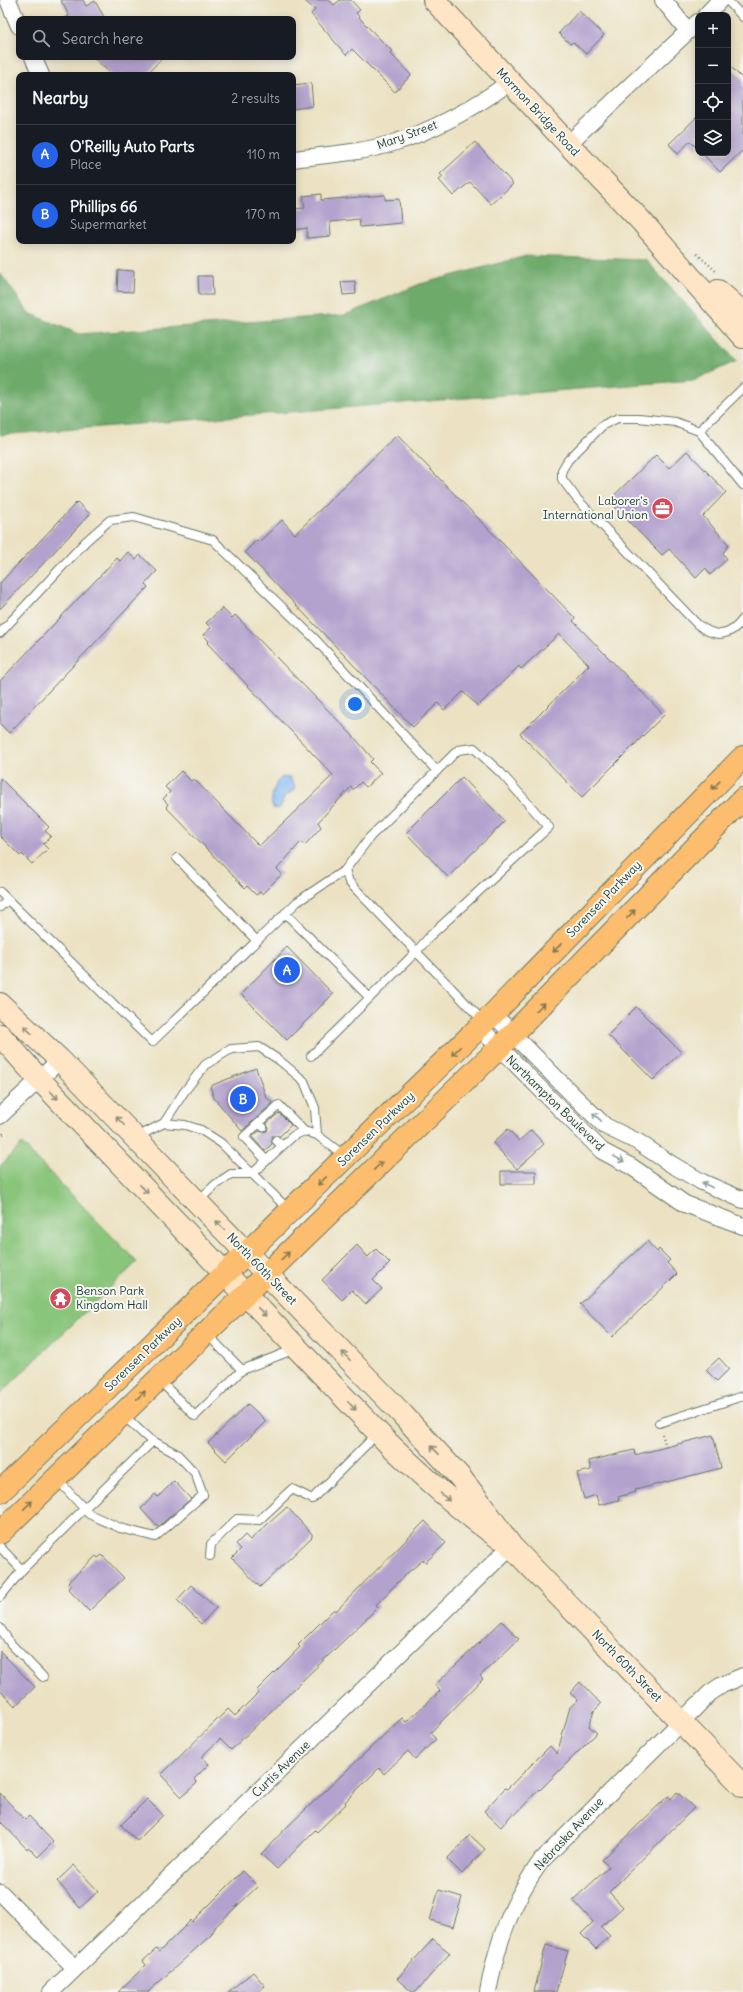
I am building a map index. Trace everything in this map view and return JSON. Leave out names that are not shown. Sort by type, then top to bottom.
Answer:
[{"type":"main road","name":"Mormon Bridge Road","points":[[434,0],[643,223],[743,337]]},
{"type":"main road","name":"Mormon Bridge Road","points":[[643,223],[743,313]]},
{"type":"main road","name":"Sorensen Parkway","points":[[0,1492],[346,1158],[485,1021],[743,757]]},
{"type":"main road","points":[[0,1532],[506,1042],[743,799]]},
{"type":"main road","name":"North 60th Street","points":[[0,1004],[60,1060],[136,1138],[459,1476],[511,1546],[743,1786]]},
{"type":"main road","name":"North 60th Street","points":[[0,1035],[40,1080],[378,1433],[455,1505],[511,1546]]},
{"type":"street","points":[[8,0],[16,19]]},
{"type":"street","points":[[568,144],[693,27],[663,0]]},
{"type":"street","points":[[709,12],[720,0]]},
{"type":"street","name":"Mary Street","points":[[296,159],[355,152],[393,143],[429,129],[466,111],[510,82]]},
{"type":"street","name":"Northampton Boulevard","points":[[485,1021],[506,1042],[602,1151],[632,1167],[685,1204],[743,1226]]},
{"type":"street","name":"Northampton Boulevard","points":[[506,1042],[605,1126],[638,1142],[702,1182],[743,1200]]},
{"type":"street","points":[[0,1116],[60,1060]]},
{"type":"street","name":"Curtis Avenue","points":[[51,1992],[511,1546]]},
{"type":"street","name":"Nebraska Avenue","points":[[488,1992],[496,1954],[509,1916],[526,1882],[537,1866],[558,1843],[710,1693],[722,1685],[743,1676]]},
{"type":"street","points":[[0,1892],[75,1968]]},
{"type":"lane","points":[[727,0],[743,17]]},
{"type":"lane","points":[[699,431],[743,388]]},
{"type":"lane","points":[[743,485],[699,431],[675,422],[639,418],[618,418],[603,426],[568,460],[562,470],[562,479],[577,499],[708,633],[728,633],[737,627],[743,619]]},
{"type":"lane","points":[[0,633],[86,542],[110,520],[134,517],[213,540],[314,638],[438,771]]},
{"type":"lane","points":[[0,892],[152,1042],[297,902],[345,870],[370,837],[458,750],[474,748],[501,773],[549,827],[431,936],[311,1056]]},
{"type":"lane","points":[[178,858],[257,941]]},
{"type":"lane","points":[[345,870],[349,882],[485,1021]]},
{"type":"lane","points":[[0,907],[8,900]]},
{"type":"lane","points":[[286,913],[369,997]]},
{"type":"lane","points":[[136,1138],[164,1123],[184,1092],[205,1065],[230,1049],[259,1047],[279,1060],[304,1081],[315,1108],[317,1135]]},
{"type":"lane","points":[[266,1160],[244,1137],[261,1125],[279,1105],[304,1131],[317,1135],[346,1158]]},
{"type":"lane","points":[[164,1123],[185,1125],[201,1130],[221,1143],[290,1212]]},
{"type":"lane","points":[[198,1202],[216,1184],[231,1174],[252,1174],[293,1136],[304,1131]]},
{"type":"lane","points":[[276,1140],[282,1146]]},
{"type":"lane","points":[[206,1333],[242,1370]]},
{"type":"lane","points":[[158,1379],[195,1416],[242,1370],[296,1348]]},
{"type":"lane","points":[[659,1423],[743,1396]]},
{"type":"lane","points":[[56,1478],[89,1514],[120,1528],[155,1537],[203,1494],[195,1473],[178,1454],[153,1441],[122,1414]]},
{"type":"lane","points":[[210,1556],[211,1544],[237,1519],[259,1520],[292,1489],[312,1499],[378,1433]]},
{"type":"lane","points":[[0,1597],[22,1570],[153,1441]]},
{"type":"lane","points":[[0,1547],[22,1570]]},
{"type":"lane","points":[[0,1628],[11,1644],[43,1677]]},
{"type":"green space","points":[[526,256],[646,260],[737,361],[694,380],[0,435],[0,273],[29,313],[79,334],[345,315],[420,284]]},
{"type":"green space","points":[[22,1144],[137,1262],[0,1394],[0,1166]]},
{"type":"water","points":[[282,777],[290,778],[295,787],[292,792],[284,797],[281,807],[277,809],[273,808],[272,796],[277,783]]},
{"type":"building","points":[[61,0],[83,0],[86,6],[95,1],[103,16],[69,16]]},
{"type":"building","points":[[304,0],[329,0],[334,5],[340,0],[351,0],[360,10],[356,13],[363,22],[392,51],[390,53],[411,75],[395,92],[352,49],[346,55],[311,14],[315,10]]},
{"type":"building","points":[[579,11],[604,35],[586,54],[573,42],[570,44],[559,33]]},
{"type":"building","points":[[96,60],[160,60],[149,72],[109,72]]},
{"type":"building","points":[[731,67],[743,79],[743,150],[720,172],[705,156],[731,156]]},
{"type":"building","points":[[311,83],[313,106],[296,109],[296,85]]},
{"type":"building","points":[[695,119],[695,146],[690,141],[678,154],[669,144]]},
{"type":"building","points":[[475,142],[513,184],[491,204],[470,182],[453,196],[439,180],[443,177],[440,174]]},
{"type":"building","points":[[321,194],[321,200],[385,195],[385,200],[399,199],[401,223],[360,227],[359,219],[330,222],[331,236],[307,238],[307,228],[296,230],[296,209],[305,208],[303,196]]},
{"type":"building","points":[[118,270],[134,271],[133,292],[117,291]]},
{"type":"building","points":[[198,276],[212,276],[213,295],[199,295]]},
{"type":"building","points":[[355,281],[356,294],[343,295],[341,282]]},
{"type":"building","points":[[397,435],[575,618],[573,621],[664,715],[582,797],[520,734],[589,665],[559,634],[521,669],[519,666],[478,706],[463,692],[444,710],[438,703],[413,727],[245,552],[257,540],[259,542],[282,520],[295,534]]},
{"type":"building","name":"Laborer's International Union","points":[[687,451],[726,492],[703,516],[729,545],[723,553],[727,559],[710,575],[706,568],[696,578],[669,549],[662,555],[608,501],[656,455],[669,468]]},
{"type":"building","points":[[77,502],[90,514],[0,609],[0,583]]},
{"type":"building","points":[[128,552],[136,560],[140,555],[157,571],[145,584],[148,587],[9,733],[0,724],[0,681],[117,558],[120,561]]},
{"type":"building","points":[[222,608],[232,618],[235,615],[354,737],[373,759],[370,762],[381,773],[366,787],[361,782],[353,790],[351,787],[318,822],[321,827],[305,845],[301,842],[277,869],[282,874],[262,894],[260,892],[256,895],[247,886],[245,888],[166,807],[168,804],[163,799],[170,792],[165,787],[181,771],[191,781],[194,779],[259,846],[333,775],[207,643],[209,641],[203,635],[211,628],[206,623]]},
{"type":"building","points":[[462,777],[505,821],[448,877],[406,833]]},
{"type":"building","points":[[0,778],[49,827],[45,831],[51,836],[43,844],[48,849],[32,864],[22,854],[20,856],[0,836]]},
{"type":"building","points":[[287,947],[333,994],[287,1040],[241,994]]},
{"type":"building","points":[[636,1007],[681,1052],[653,1080],[608,1035]]},
{"type":"building","points":[[256,1068],[266,1097],[273,1103],[242,1131],[214,1098],[210,1086]]},
{"type":"building","points":[[279,1113],[291,1125],[280,1136],[272,1136],[272,1144],[265,1151],[252,1137],[259,1131],[267,1131],[267,1123]]},
{"type":"building","points":[[508,1129],[519,1141],[531,1130],[544,1144],[517,1169],[493,1143]]},
{"type":"building","points":[[501,1171],[536,1171],[536,1184],[501,1184]]},
{"type":"building","points":[[647,1241],[657,1252],[659,1249],[670,1260],[667,1263],[677,1274],[612,1337],[580,1304]]},
{"type":"building","points":[[357,1245],[368,1257],[376,1249],[390,1263],[373,1280],[382,1289],[366,1304],[352,1290],[342,1300],[322,1280]]},
{"type":"building","points":[[719,1358],[729,1369],[717,1381],[706,1370]]},
{"type":"building","points":[[248,1404],[266,1421],[226,1461],[208,1443]]},
{"type":"building","points":[[713,1435],[721,1468],[635,1490],[636,1492],[618,1497],[619,1500],[599,1505],[596,1495],[584,1499],[577,1473],[591,1470],[589,1461],[634,1450],[635,1455]]},
{"type":"building","points":[[174,1481],[191,1499],[158,1527],[141,1509],[155,1494],[158,1497]]},
{"type":"building","points":[[287,1507],[312,1534],[312,1537],[260,1587],[232,1558],[241,1549],[236,1544],[245,1535],[250,1540]]},
{"type":"building","points":[[425,1521],[446,1543],[426,1562],[423,1560],[405,1575],[376,1605],[378,1607],[231,1750],[220,1739],[201,1757],[209,1764],[194,1779],[197,1783],[182,1797],[161,1775],[228,1709],[235,1716],[259,1692],[257,1690],[300,1647],[298,1645],[334,1609],[336,1611]]},
{"type":"building","points":[[102,1555],[124,1578],[89,1611],[68,1589],[71,1585],[68,1582],[96,1556],[98,1558]]},
{"type":"building","points":[[191,1585],[216,1608],[201,1624],[177,1600]]},
{"type":"building","points":[[502,1621],[519,1639],[480,1676],[483,1679],[430,1733],[436,1739],[415,1759],[408,1751],[384,1774],[379,1768],[345,1802],[346,1804],[317,1832],[315,1830],[277,1869],[261,1854],[287,1827],[402,1718],[406,1722],[440,1691],[435,1685]]},
{"type":"building","points":[[0,1651],[35,1687],[15,1706],[0,1690]]},
{"type":"building","points":[[580,1682],[601,1704],[594,1711],[589,1726],[597,1733],[540,1790],[539,1789],[515,1815],[513,1813],[501,1827],[484,1811],[505,1788],[507,1789],[550,1746],[557,1754],[570,1707],[578,1700],[570,1693]]},
{"type":"building","points":[[677,1792],[694,1808],[609,1892],[623,1907],[601,1927],[610,1936],[596,1949],[581,1934],[593,1922],[573,1900],[609,1867],[602,1860],[668,1796],[671,1799]]},
{"type":"building","points":[[0,1793],[25,1820],[29,1816],[53,1842],[38,1857],[28,1847],[27,1849],[0,1821]]},
{"type":"building","points":[[147,1799],[163,1815],[137,1841],[121,1825]]},
{"type":"building","points":[[470,1835],[485,1849],[462,1874],[447,1859]]},
{"type":"building","points":[[74,1865],[98,1891],[80,1908],[57,1881]]},
{"type":"building","points":[[243,1871],[258,1886],[216,1926],[211,1935],[148,1992],[118,1992],[146,1965],[143,1961],[156,1949],[159,1952],[191,1920],[192,1922]]},
{"type":"building","points":[[439,1890],[462,1897],[453,1927],[430,1920]]},
{"type":"building","points":[[433,1939],[450,1953],[416,1992],[412,1992],[397,1979]]},
{"type":"building","points":[[546,1945],[568,1951],[556,1992],[534,1992]]},
{"type":"building","points":[[253,1972],[265,1986],[258,1992],[228,1992]]},
{"type":"place","name":"Laborer's International Union","points":[[663,508]]},
{"type":"place","name":"O'Reilly Auto Parts","points":[[287,970]]},
{"type":"place","name":"Phillips 66","points":[[243,1099]]},
{"type":"place","name":"Benson Park Kingdom Hall","points":[[61,1298]]}]
